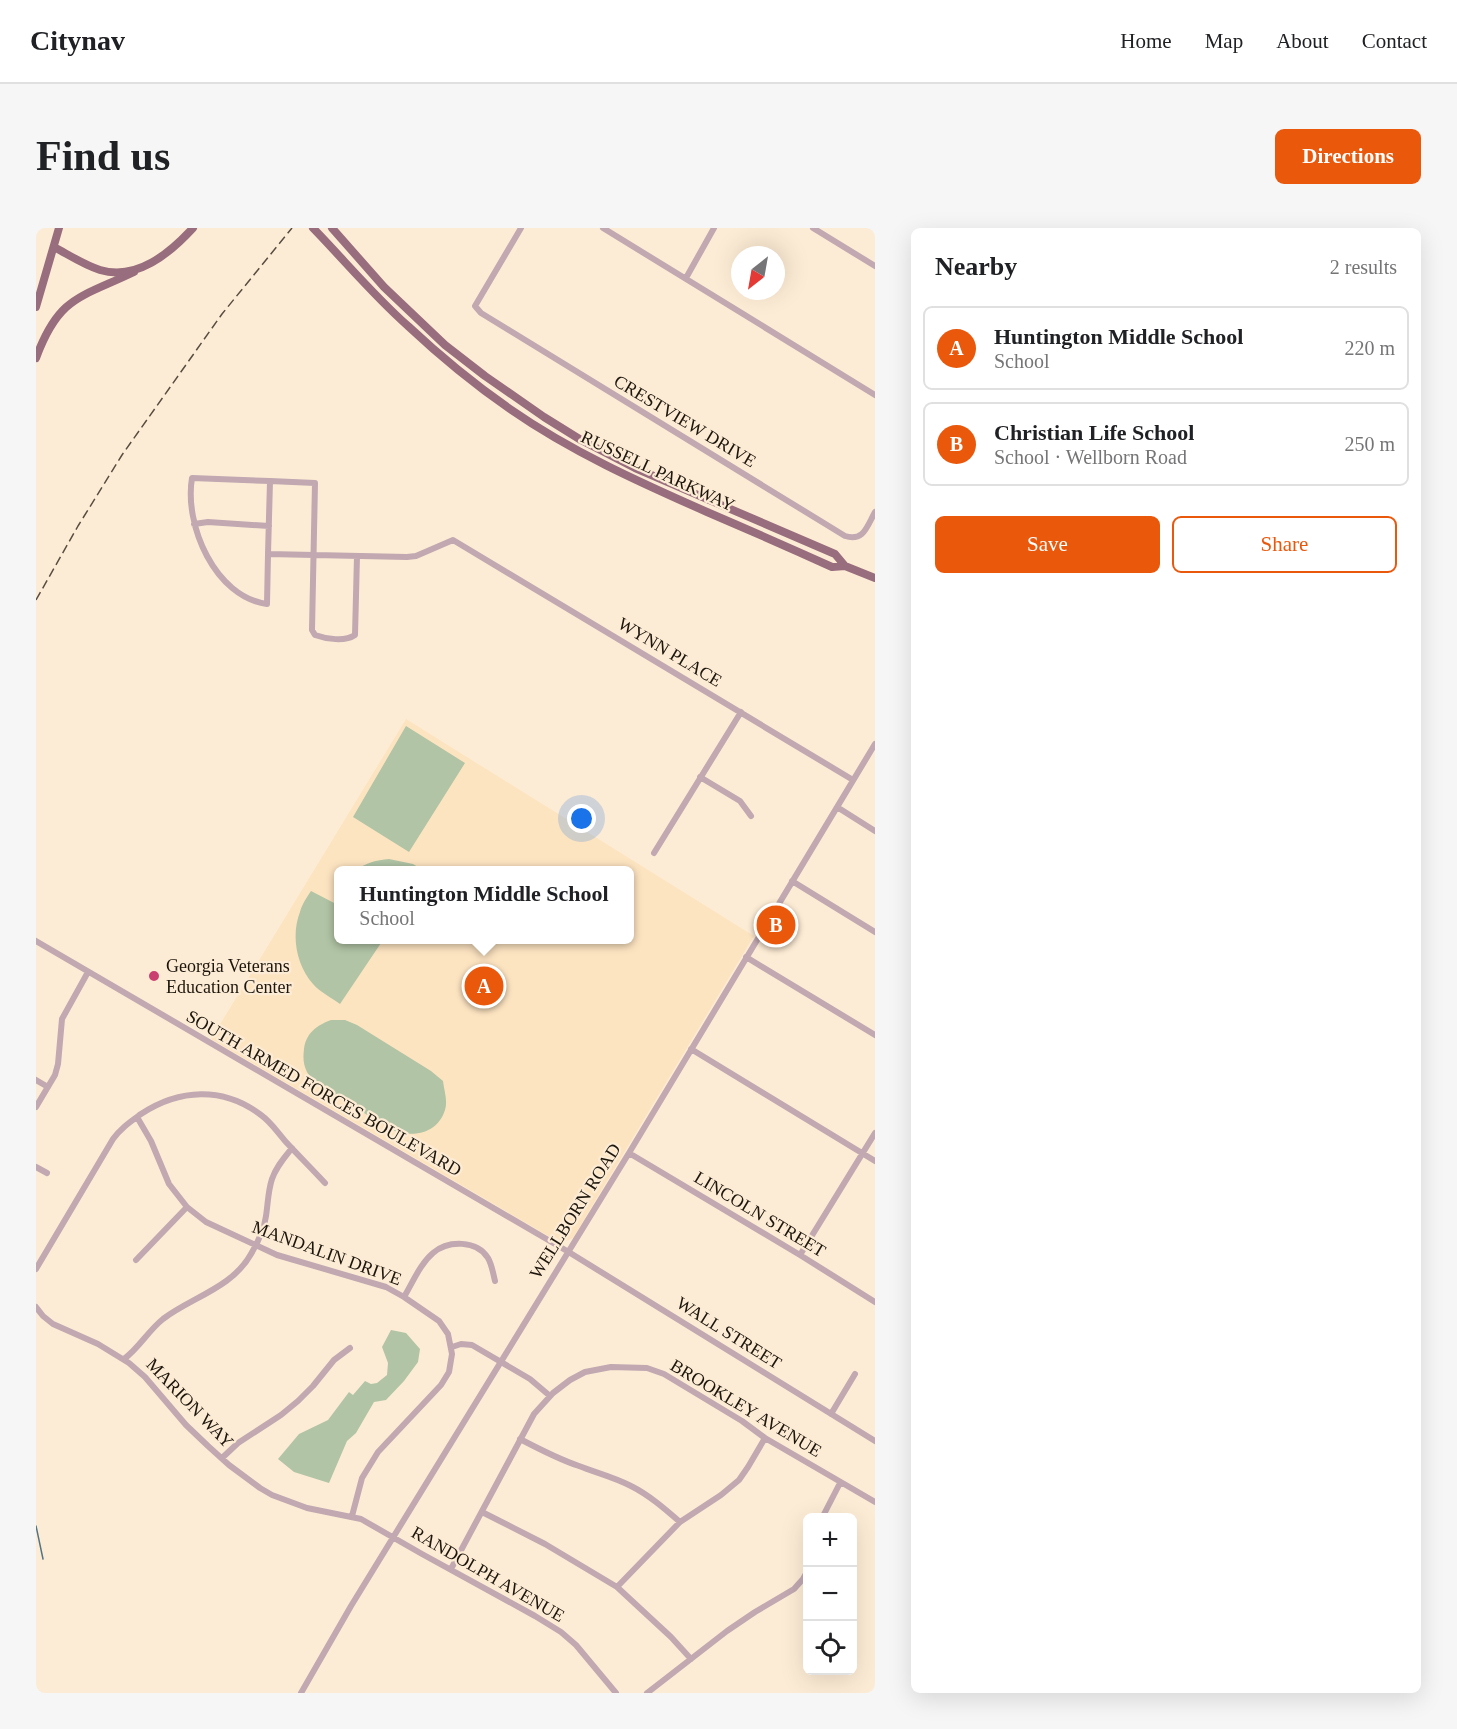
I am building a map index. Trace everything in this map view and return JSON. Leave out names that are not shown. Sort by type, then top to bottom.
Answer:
[{"type":"main road","points":[[36,307],[59,228]]},
{"type":"main road","points":[[36,358],[51,323],[71,302],[82,294],[141,269],[171,250],[193,228]]},
{"type":"main road","name":"RUSSELL PARKWAY","points":[[332,228],[384,287],[430,331],[485,376],[534,411],[623,462],[835,555],[845,566],[875,578]]},
{"type":"main road","name":"RUSSELL PARKWAY","points":[[316,231],[386,305],[435,350],[491,395],[548,433],[598,462],[645,485],[832,567],[845,566]]},
{"type":"main road","points":[[54,247],[105,271],[141,269]]},
{"type":"street","name":"CRESTVIEW DRIVE","points":[[520,228],[475,306],[481,313],[844,536],[853,539],[860,536],[875,512]]},
{"type":"street","points":[[603,228],[875,395]]},
{"type":"street","points":[[686,278],[714,228]]},
{"type":"street","points":[[813,228],[875,266]]},
{"type":"street","points":[[268,554],[313,555],[357,556],[355,635],[350,639],[325,638],[315,635],[312,630],[313,555],[315,483],[270,481],[192,478],[190,488],[194,524],[201,547],[212,565],[231,586],[254,603],[267,604],[268,526],[270,481]]},
{"type":"street","points":[[194,524],[208,522],[268,526]]},
{"type":"street","name":"WYNN PLACE","points":[[357,556],[416,556],[453,540],[853,780]]},
{"type":"street","points":[[654,853],[741,712]]},
{"type":"street","name":"WELLBORN ROAD","points":[[301,1693],[351,1606],[629,1153],[875,744]]},
{"type":"street","points":[[700,777],[740,801],[751,816]]},
{"type":"street","points":[[837,807],[875,831]]},
{"type":"street","points":[[792,881],[875,932]]},
{"type":"street","name":"SOUTH ARMED FORCES BOULEVARD","points":[[36,941],[567,1251]]},
{"type":"street","points":[[746,957],[875,1035]]},
{"type":"street","points":[[36,1107],[55,1075],[62,1019],[88,972]]},
{"type":"street","points":[[691,1049],[875,1161]]},
{"type":"street","points":[[36,1080],[48,1087]]},
{"type":"street","points":[[36,1269],[108,1145],[122,1127],[167,1099],[193,1094],[213,1095],[244,1105],[261,1114],[325,1183]]},
{"type":"street","name":"MANDALIN DRIVE","points":[[136,1117],[151,1141],[169,1184],[199,1218],[289,1259],[376,1284],[404,1297],[438,1322],[448,1334],[452,1347]]},
{"type":"street","points":[[800,1255],[875,1133]]},
{"type":"street","points":[[124,1359],[163,1319],[232,1277],[244,1265],[263,1229],[272,1178],[292,1148]]},
{"type":"street","name":"LINCOLN STREET","points":[[629,1153],[875,1302]]},
{"type":"street","points":[[36,1167],[46,1173]]},
{"type":"street","points":[[136,1260],[187,1207]]},
{"type":"street","points":[[404,1297],[426,1260],[440,1248],[449,1245],[470,1245],[487,1255],[495,1281]]},
{"type":"street","name":"WALL STREET","points":[[567,1251],[875,1441]]},
{"type":"street","name":"MARION WAY","points":[[36,1307],[43,1317],[53,1324],[98,1344],[124,1359],[145,1377],[186,1425],[238,1472],[272,1495],[307,1508],[352,1516],[366,1521],[393,1537]]},
{"type":"street","points":[[352,1516],[358,1488],[372,1461],[384,1443],[441,1385],[451,1363],[452,1347],[461,1344],[472,1346],[530,1379],[550,1396]]},
{"type":"street","points":[[222,1458],[238,1443],[298,1401],[334,1360],[350,1348]]},
{"type":"street","name":"BROOKLEY AVENUE","points":[[451,1569],[534,1414],[550,1396],[570,1380],[593,1369],[647,1368],[663,1374],[742,1421],[765,1438],[875,1502]]},
{"type":"street","points":[[831,1414],[855,1374]]},
{"type":"street","points":[[520,1438],[549,1454],[581,1467],[604,1473],[633,1486],[680,1522]]},
{"type":"street","points":[[617,1587],[680,1522],[739,1480],[765,1438]]},
{"type":"street","points":[[825,1513],[840,1483]]},
{"type":"street","points":[[482,1512],[545,1544],[617,1587],[671,1637],[691,1659]]},
{"type":"street","name":"RANDOLPH AVENUE","points":[[393,1537],[561,1632],[576,1645],[615,1693]]},
{"type":"street","points":[[647,1693],[755,1612],[794,1589],[803,1580]]},
{"type":"shaded area","points":[[406,719],[754,936],[573,1238],[557,1241],[211,1039]]},
{"type":"green space","points":[[406,726],[465,763],[409,852],[353,817]]},
{"type":"green space","points":[[389,859],[416,866],[362,866]]},
{"type":"green space","points":[[311,891],[334,903],[334,944],[380,944],[340,1004],[313,984],[299,959],[296,930],[302,906]]},
{"type":"green space","points":[[331,1020],[345,1020],[357,1025],[431,1071],[443,1081],[446,1107],[442,1117],[432,1128],[412,1134],[397,1132],[334,1095],[312,1078],[304,1063],[305,1043],[313,1030]]},
{"type":"green space","points":[[391,1330],[406,1333],[420,1349],[418,1362],[386,1400],[374,1402],[356,1433],[347,1441],[329,1483],[294,1472],[278,1459],[299,1434],[328,1420],[349,1392],[353,1395],[365,1381],[371,1384],[377,1383],[387,1375],[388,1363],[382,1347]]},
{"type":"waterway","points":[[36,1526],[43,1559]]},
{"type":"railway","points":[[36,600],[122,455],[222,314],[292,228]]},
{"type":"place","name":"Christian Life School","points":[[776,925]]},
{"type":"place","name":"Georgia Veterans Education Center","points":[[154,976]]},
{"type":"place","name":"Huntington Middle School","points":[[484,986]]}]
